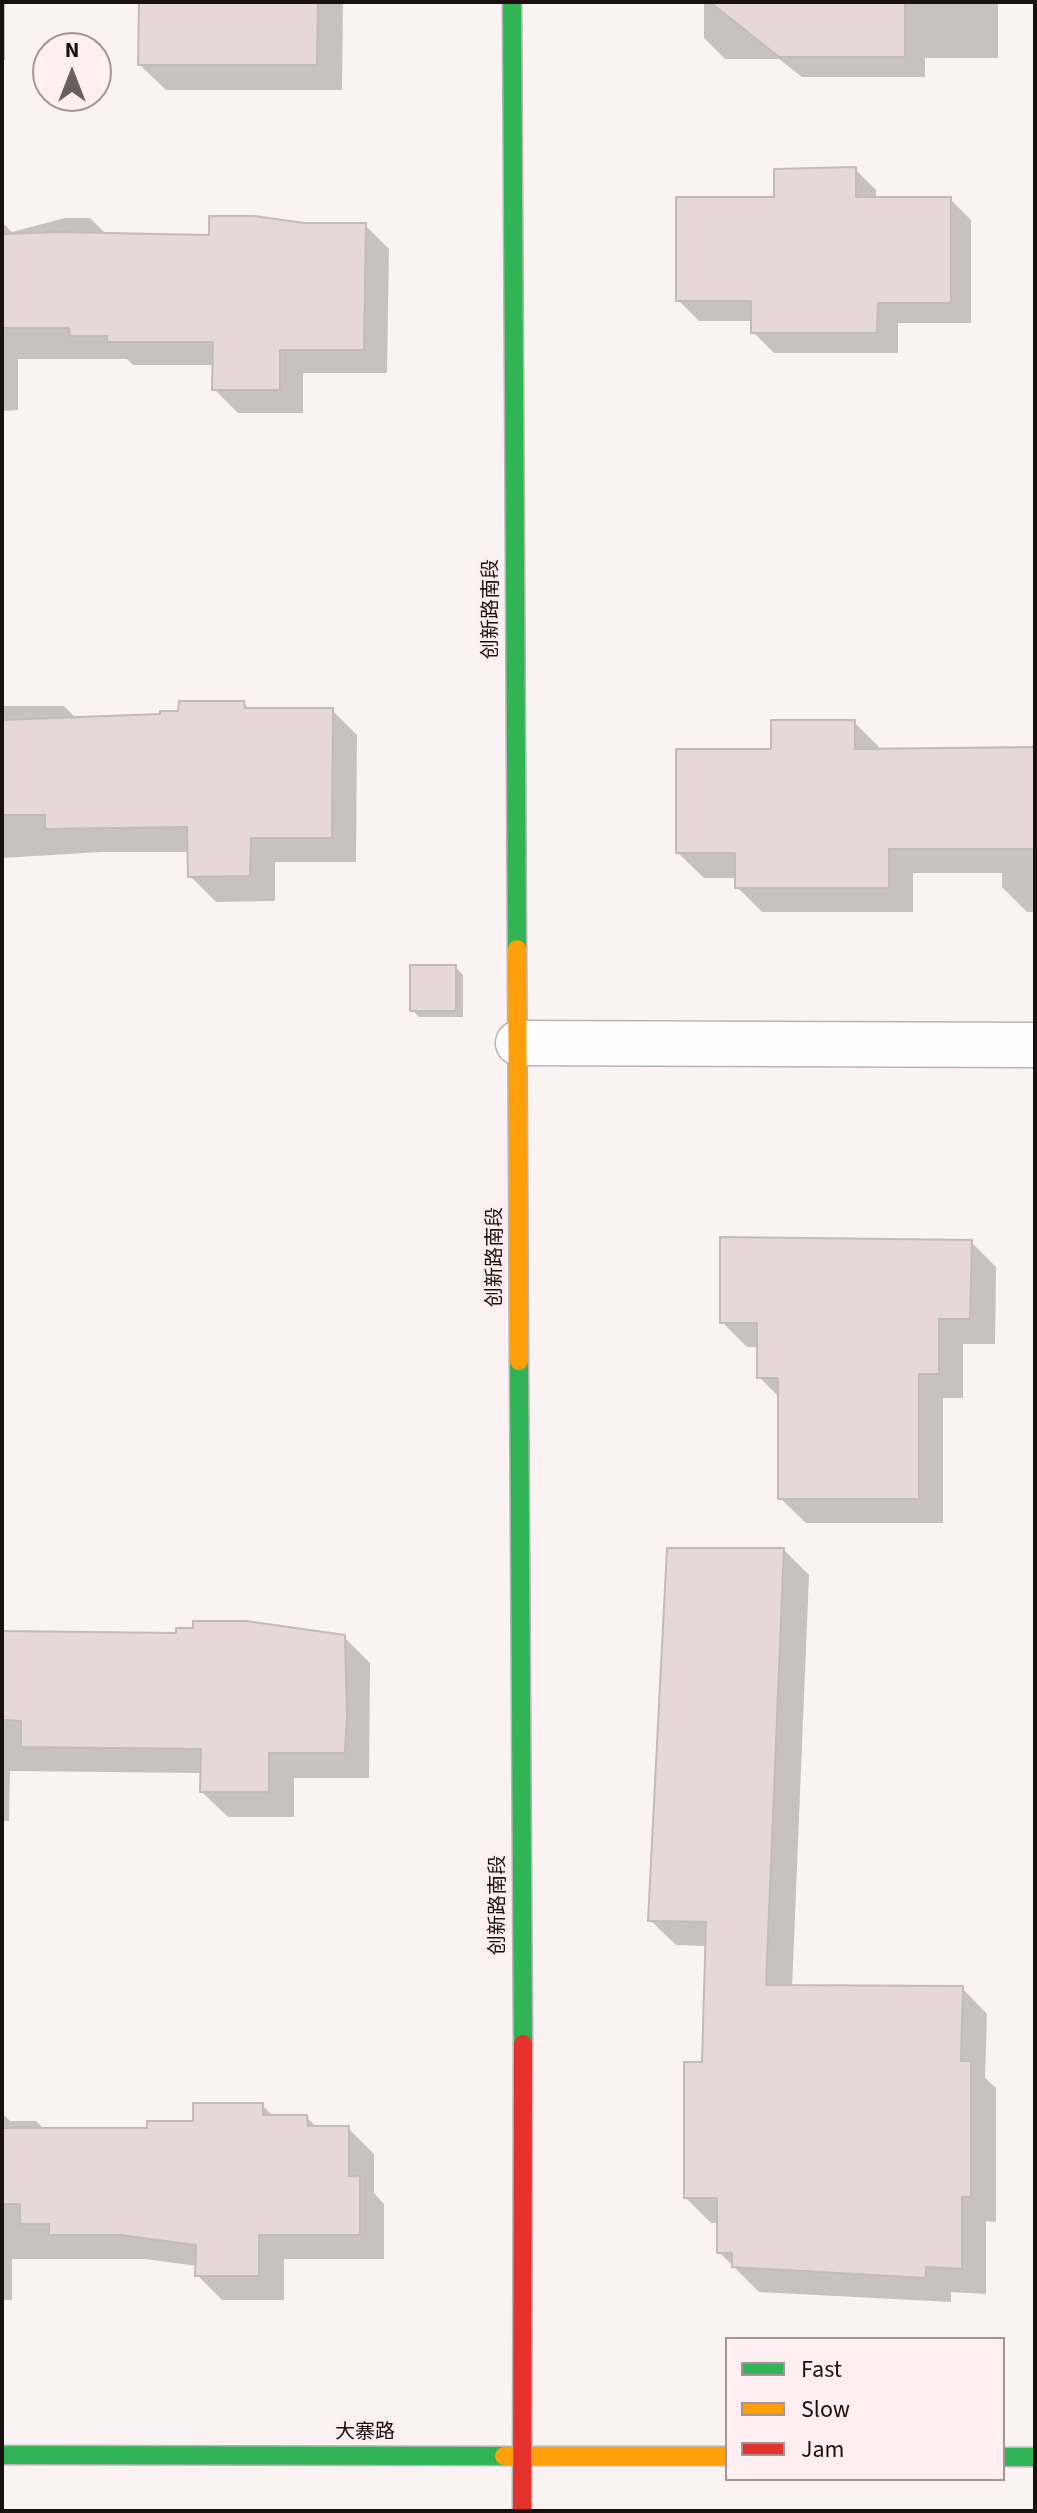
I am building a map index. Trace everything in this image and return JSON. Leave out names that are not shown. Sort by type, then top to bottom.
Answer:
[{"type":"street","name":"创新路南段","points":[[512,2],[522,2511]]},
{"type":"street","points":[[518,1043],[1035,1045]]},
{"type":"street","name":"大寨路","points":[[2,2455],[725,2456]]},
{"type":"street","points":[[1005,2457],[1035,2457]]},
{"type":"building","points":[[139,2],[318,2],[317,65],[138,65]]},
{"type":"building","points":[[710,2],[905,2],[905,57],[779,57]]},
{"type":"building","points":[[856,167],[856,197],[951,197],[951,303],[878,303],[877,333],[751,333],[751,301],[676,301],[676,197],[774,197],[774,169]]},
{"type":"building","points":[[209,216],[254,216],[304,223],[366,223],[364,350],[280,350],[280,390],[212,390],[213,342],[107,342],[107,336],[70,336],[69,328],[2,328],[2,234],[209,235]]},
{"type":"building","points":[[179,701],[244,701],[245,708],[333,708],[332,838],[251,838],[250,876],[188,877],[187,827],[45,829],[45,815],[2,815],[2,720],[160,714],[160,711],[178,711]]},
{"type":"building","points":[[771,720],[855,720],[855,749],[1035,747],[1035,849],[889,849],[889,888],[735,888],[735,853],[676,853],[676,749],[771,749]]},
{"type":"building","points":[[410,965],[456,965],[456,1011],[410,1011]]},
{"type":"building","points":[[720,1237],[972,1240],[970,1319],[939,1319],[939,1374],[919,1374],[919,1499],[778,1499],[778,1378],[757,1378],[757,1323],[720,1323]]},
{"type":"building","points":[[667,1548],[784,1548],[766,1985],[963,1986],[961,2061],[971,2061],[971,2197],[962,2197],[962,2269],[926,2267],[926,2278],[732,2267],[732,2253],[717,2253],[717,2198],[684,2198],[684,2062],[702,2062],[706,1922],[648,1921]]},
{"type":"building","points":[[193,1621],[246,1621],[345,1635],[345,1753],[269,1753],[269,1792],[200,1792],[201,1749],[21,1747],[21,1721],[2,1720],[2,1631],[176,1633],[176,1628],[193,1628]]},
{"type":"building","points":[[193,2103],[263,2103],[263,2115],[307,2115],[308,2126],[349,2126],[349,2176],[360,2176],[360,2235],[259,2235],[259,2276],[195,2276],[196,2245],[119,2235],[49,2235],[49,2224],[20,2224],[20,2204],[2,2204],[2,2128],[147,2128],[147,2121],[193,2121]]},
{"type":"traffic: fast","points":[[512,2],[517,949]]},
{"type":"traffic: fast","points":[[519,1361],[523,2044]]},
{"type":"traffic: fast","points":[[2,2455],[504,2456]]},
{"type":"traffic: fast","points":[[1005,2457],[1035,2457]]},
{"type":"traffic: slow","points":[[517,949],[519,1361]]},
{"type":"traffic: slow","points":[[504,2456],[725,2456]]},
{"type":"traffic: jam","points":[[522,2511],[523,2044]]}]
